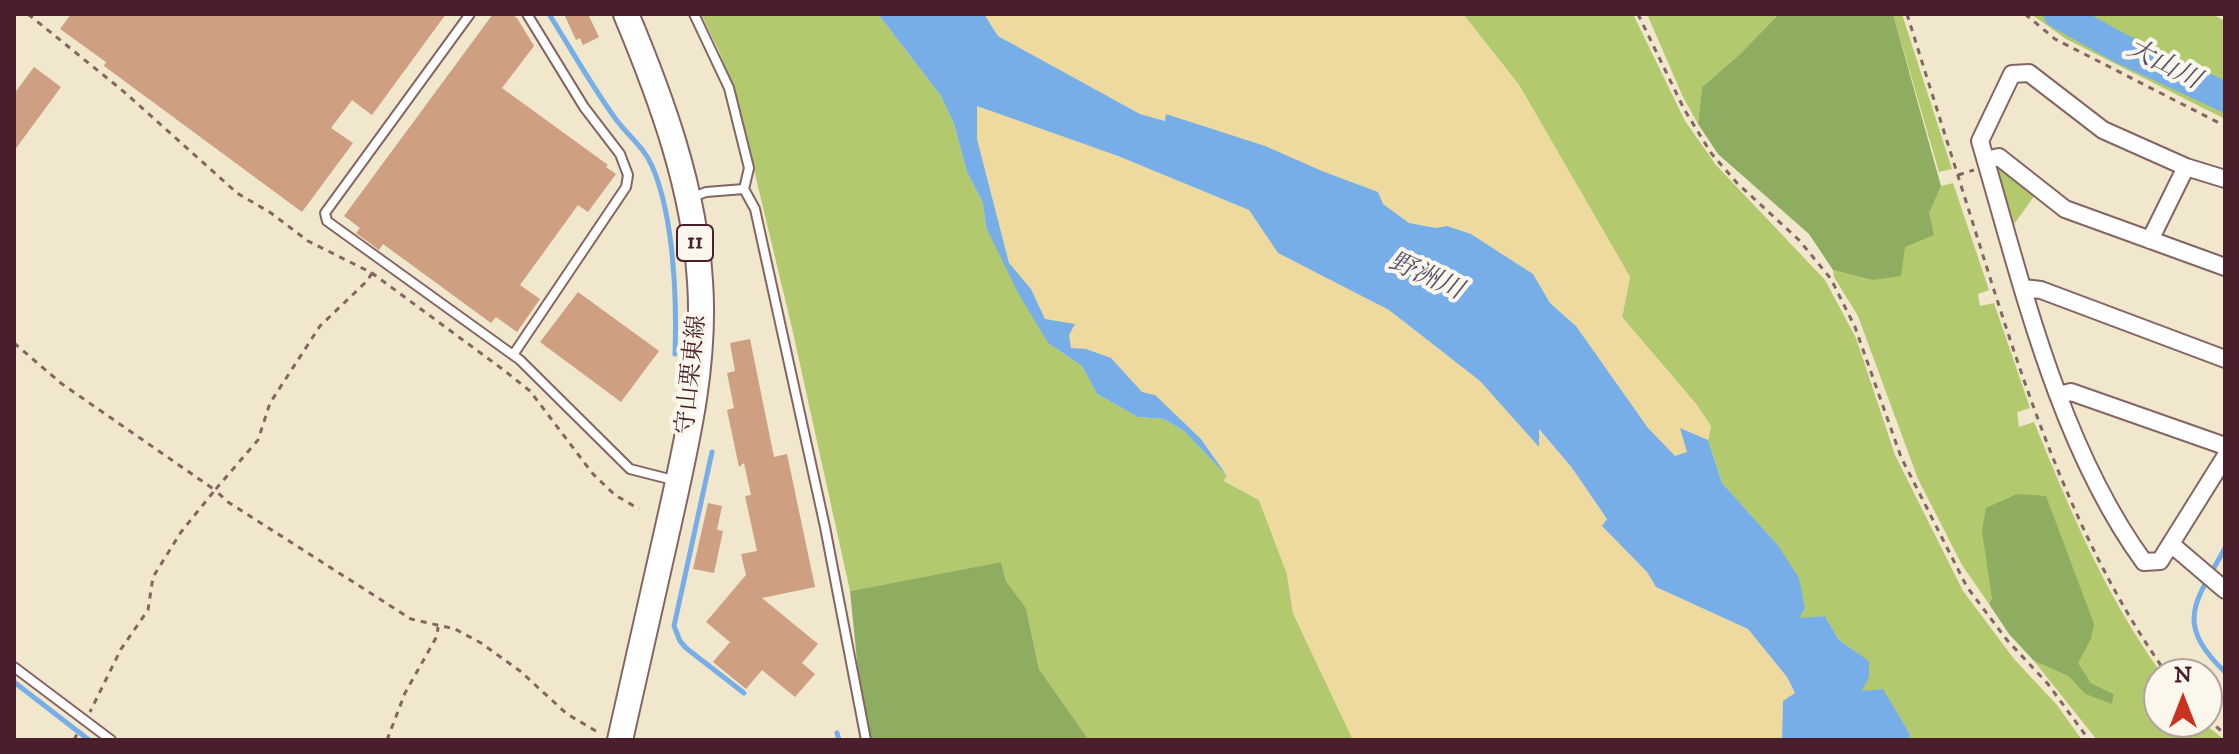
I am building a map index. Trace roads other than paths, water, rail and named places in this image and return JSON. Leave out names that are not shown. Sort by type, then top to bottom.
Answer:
[{"type":"main road","name":"守山栗東線","points":[[620,740],[695,403],[701,342],[700,280],[689,199],[660,97],[626,14]]},
{"type":"street","points":[[2225,179],[2186,167],[2103,130],[2029,73],[2012,74],[1980,141],[2023,288],[2059,395],[2120,529],[2144,562],[2160,561],[2225,457]]},
{"type":"street","points":[[1986,160],[1999,157],[2065,209],[2225,267]]},
{"type":"street","points":[[2150,240],[2186,167]]},
{"type":"street","points":[[2023,288],[2041,290],[2225,359]]},
{"type":"street","points":[[2059,395],[2071,392],[2225,446]]},
{"type":"street","points":[[2171,544],[2224,586]]},
{"type":"lane","points":[[470,14],[325,213],[327,221],[513,355],[630,469],[678,481]]},
{"type":"lane","points":[[513,355],[626,187],[628,175],[620,154],[584,107],[527,14]]},
{"type":"lane","points":[[694,14],[729,88],[749,168],[744,189],[755,209],[779,314],[825,527],[866,740]]},
{"type":"lane","points":[[689,199],[706,192],[744,189]]},
{"type":"lane","points":[[14,667],[111,740]]},
{"type":"water","name":"野洲川","points":[[878,14],[984,14],[998,36],[1140,114],[1165,121],[1166,114],[1265,146],[1378,192],[1383,204],[1409,223],[1436,228],[1447,226],[1471,234],[1533,274],[1550,303],[1576,326],[1648,428],[1675,456],[1687,452],[1680,428],[1708,440],[1722,483],[1777,544],[1799,578],[1805,608],[1799,618],[1825,616],[1839,640],[1869,661],[1869,677],[1862,691],[1883,689],[1910,734],[1909,740],[1782,740],[1783,701],[1795,693],[1787,677],[1748,629],[1656,587],[1647,572],[1602,526],[1607,519],[1572,468],[1539,429],[1539,447],[1480,381],[1389,310],[1278,253],[1249,210],[1118,156],[977,106],[977,139],[1009,263],[1031,289],[1045,319],[1075,324],[1069,335],[1071,348],[1086,349],[1111,358],[1142,392],[1155,395],[1201,439],[1227,476],[1184,431],[1164,419],[1138,417],[1097,394],[1082,366],[1048,343],[1017,291],[986,227],[983,203],[967,172],[954,124],[941,96]]},
{"type":"waterway","points":[[549,14],[589,80],[652,166],[669,233],[674,284],[675,354]]},
{"type":"waterway","name":"大山川","points":[[2059,14],[2122,49],[2225,97]]},
{"type":"waterway","points":[[712,452],[674,626],[686,648],[744,693]]},
{"type":"waterway","points":[[2225,548],[2205,583],[2195,612],[2199,639],[2225,672]]},
{"type":"waterway","points":[[14,682],[89,740]]},
{"type":"waterway","points":[[837,733],[839,740]]}]
